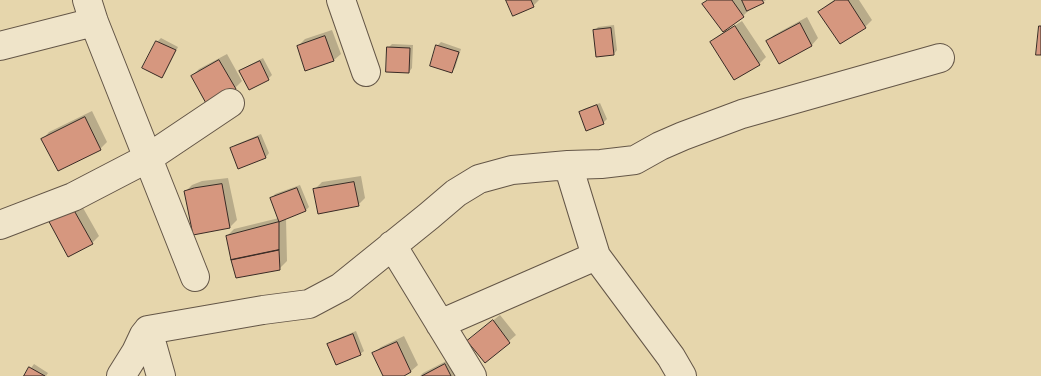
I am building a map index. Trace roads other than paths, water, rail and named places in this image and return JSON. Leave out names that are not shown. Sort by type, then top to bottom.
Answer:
[{"type":"street","points":[[340,0],[366,72]]},
{"type":"street","points":[[0,46],[90,11],[195,277]]},
{"type":"street","points":[[121,376],[148,330],[309,304],[340,287],[430,216],[456,193],[479,179],[512,170],[635,160],[683,136],[742,114],[940,58]]},
{"type":"street","points":[[0,225],[73,197],[148,158],[230,103]]},
{"type":"street","points":[[568,165],[596,256],[671,357],[682,376]]},
{"type":"street","points":[[392,245],[472,376]]},
{"type":"street","points":[[440,324],[596,256]]},
{"type":"street","points":[[148,330],[161,376]]}]
